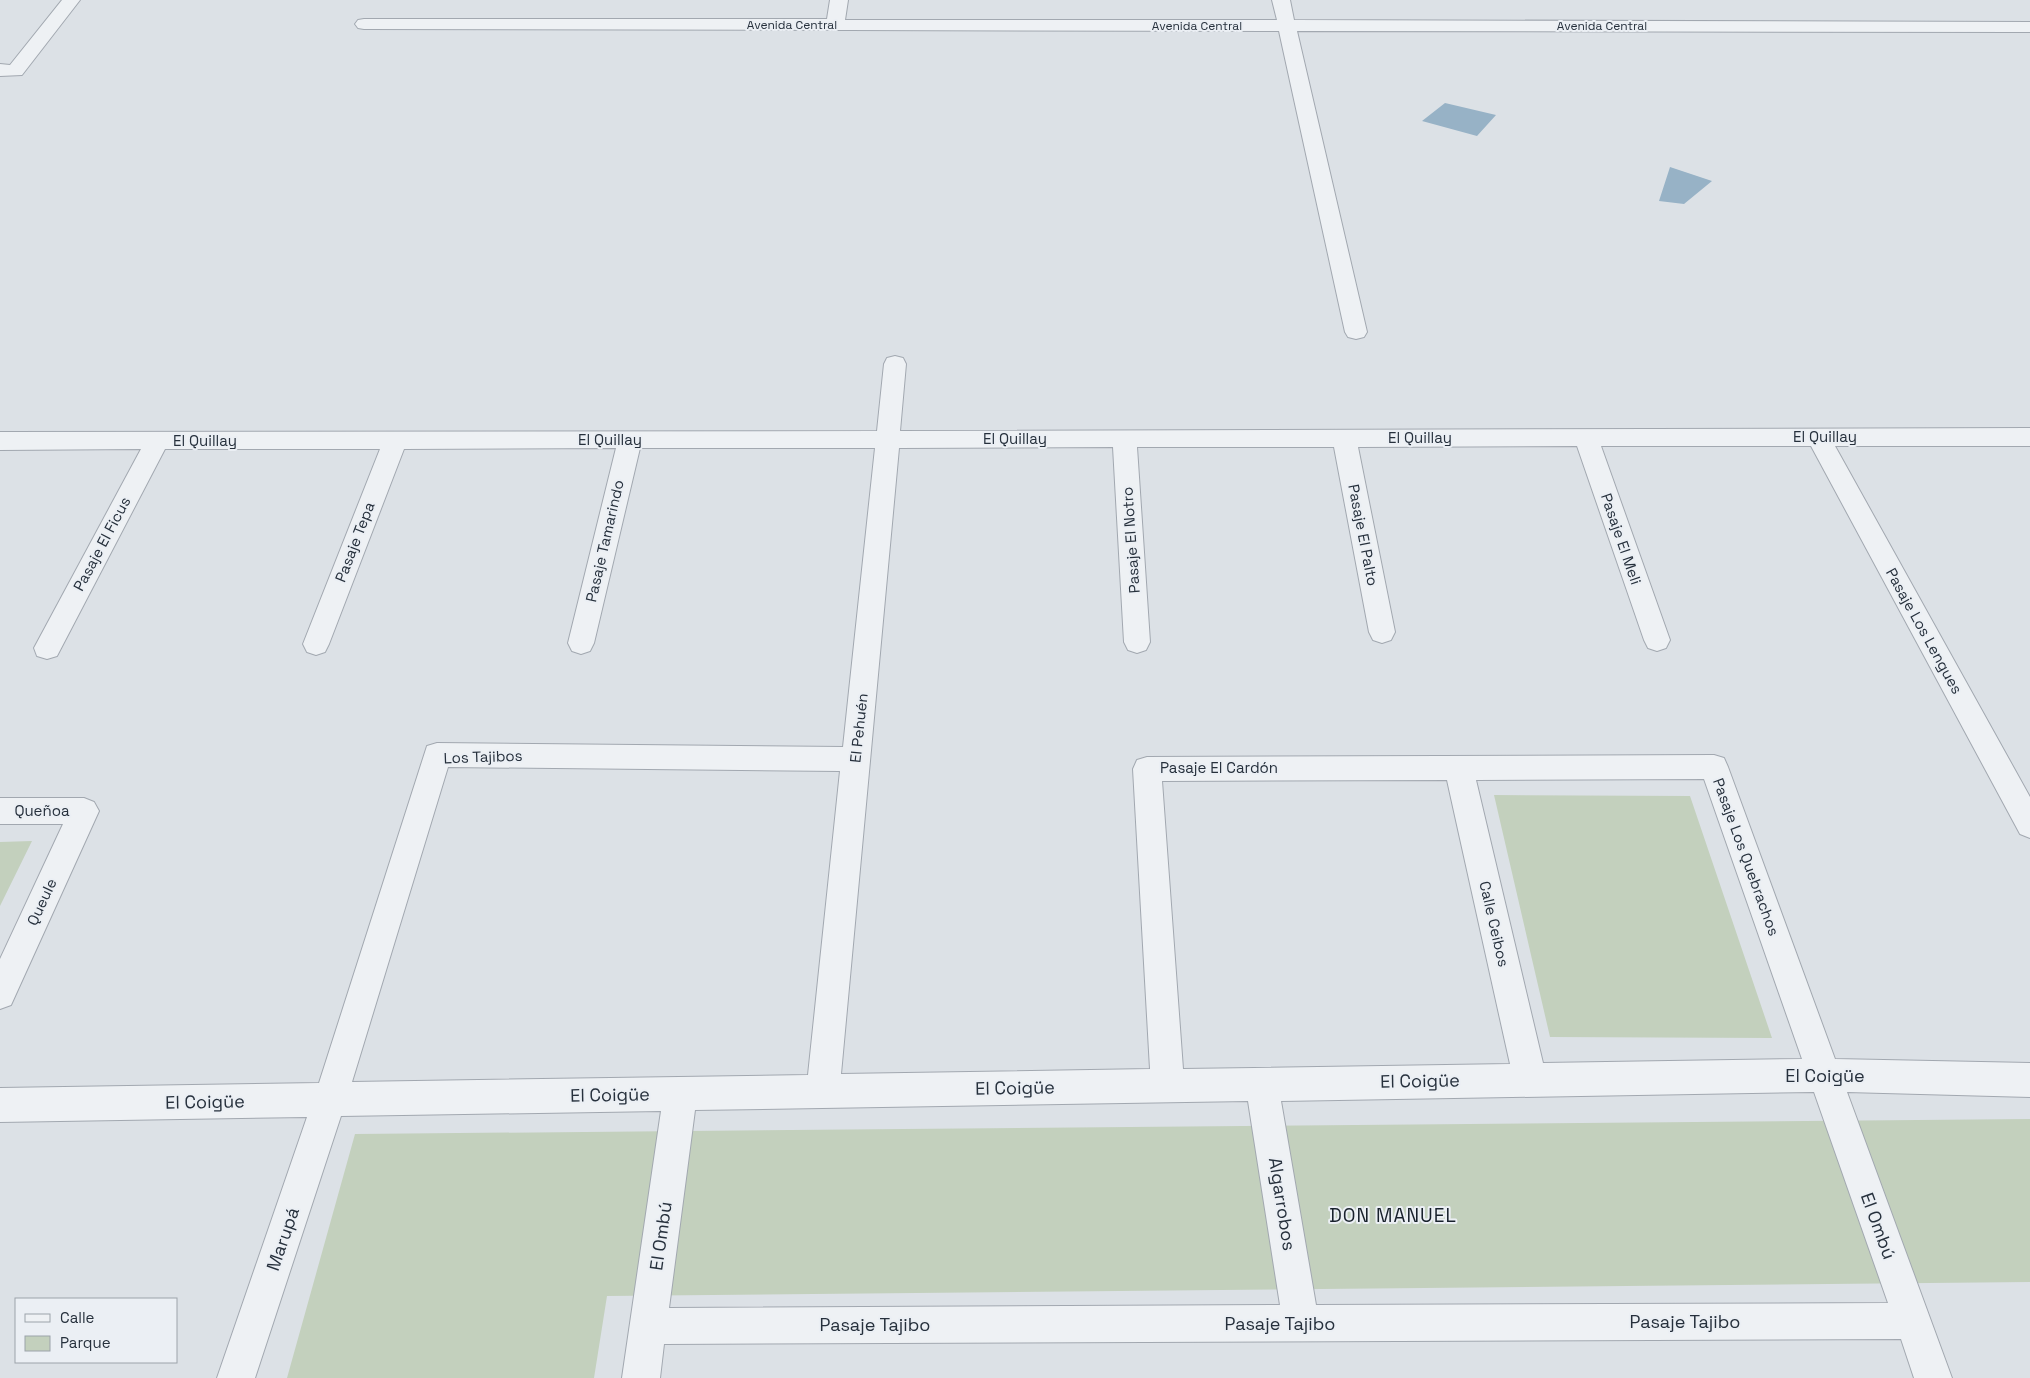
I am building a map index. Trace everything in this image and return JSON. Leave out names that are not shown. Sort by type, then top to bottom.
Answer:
[{"type":"street","points":[[7,70],[71,0]]},
{"type":"street","points":[[836,25],[839,0]]},
{"type":"street","points":[[1281,0],[1356,332]]},
{"type":"street","name":"Avenida Central","points":[[364,24],[2030,27]]},
{"type":"street","name":"El Pehuén","points":[[823,1092],[895,364]]},
{"type":"street","name":"El Quillay","points":[[0,441],[2030,436]]},
{"type":"street","name":"Pasaje El Meli","points":[[1586,437],[1657,640]]},
{"type":"street","name":"Pasaje Los Lengues","points":[[1818,437],[2030,825]]},
{"type":"street","name":"Pasaje El Palto","points":[[1344,438],[1382,632]]},
{"type":"street","name":"Pasaje El Notro","points":[[1124,439],[1138,642]]},
{"type":"street","name":"Pasaje Tepa","points":[[316,644],[395,440]]},
{"type":"street","name":"Pasaje Tamarindo","points":[[581,643],[630,440]]},
{"type":"street","name":"Pasaje El Ficus","points":[[47,648],[156,441]]},
{"type":"street","name":"Los Tajibos","points":[[330,1100],[438,755],[856,759]]},
{"type":"street","name":"Pasaje Los Quebrachos","points":[[1458,768],[1714,767],[1824,1075]]},
{"type":"street","name":"Calle Ceibos","points":[[1458,768],[1530,1080]]},
{"type":"street","name":"Pasaje El Cardón","points":[[1168,1086],[1147,769],[1458,768]]},
{"type":"street","name":"Queñoa","points":[[0,811],[84,811]]},
{"type":"street","name":"Queule","points":[[0,994],[84,811]]},
{"type":"street","name":"El Coigüe","points":[[0,1105],[1824,1075],[2030,1080]]},
{"type":"street","name":"El Ombú","points":[[1824,1075],[1933,1378]]},
{"type":"street","name":"Algarrobos","points":[[1262,1084],[1301,1324]]},
{"type":"street","name":"El Ombú","points":[[641,1378],[680,1094]]},
{"type":"street","name":"Marupá","points":[[236,1378],[330,1100]]},
{"type":"street","name":"Pasaje Tajibo","points":[[648,1326],[1912,1321]]},
{"type":"green space","points":[[1494,795],[1690,796],[1772,1038],[1550,1037]]},
{"type":"green space","points":[[32,841],[0,906],[0,842]]},
{"type":"green space","points":[[2030,1119],[2030,1282],[607,1296],[594,1378],[287,1378],[355,1134]]},
{"type":"water","points":[[1445,103],[1496,115],[1477,136],[1422,121]]},
{"type":"water","points":[[1670,167],[1712,181],[1684,204],[1659,201]]},
{"type":"district","name":"DON MANUEL","points":[[1393,1215]]}]
